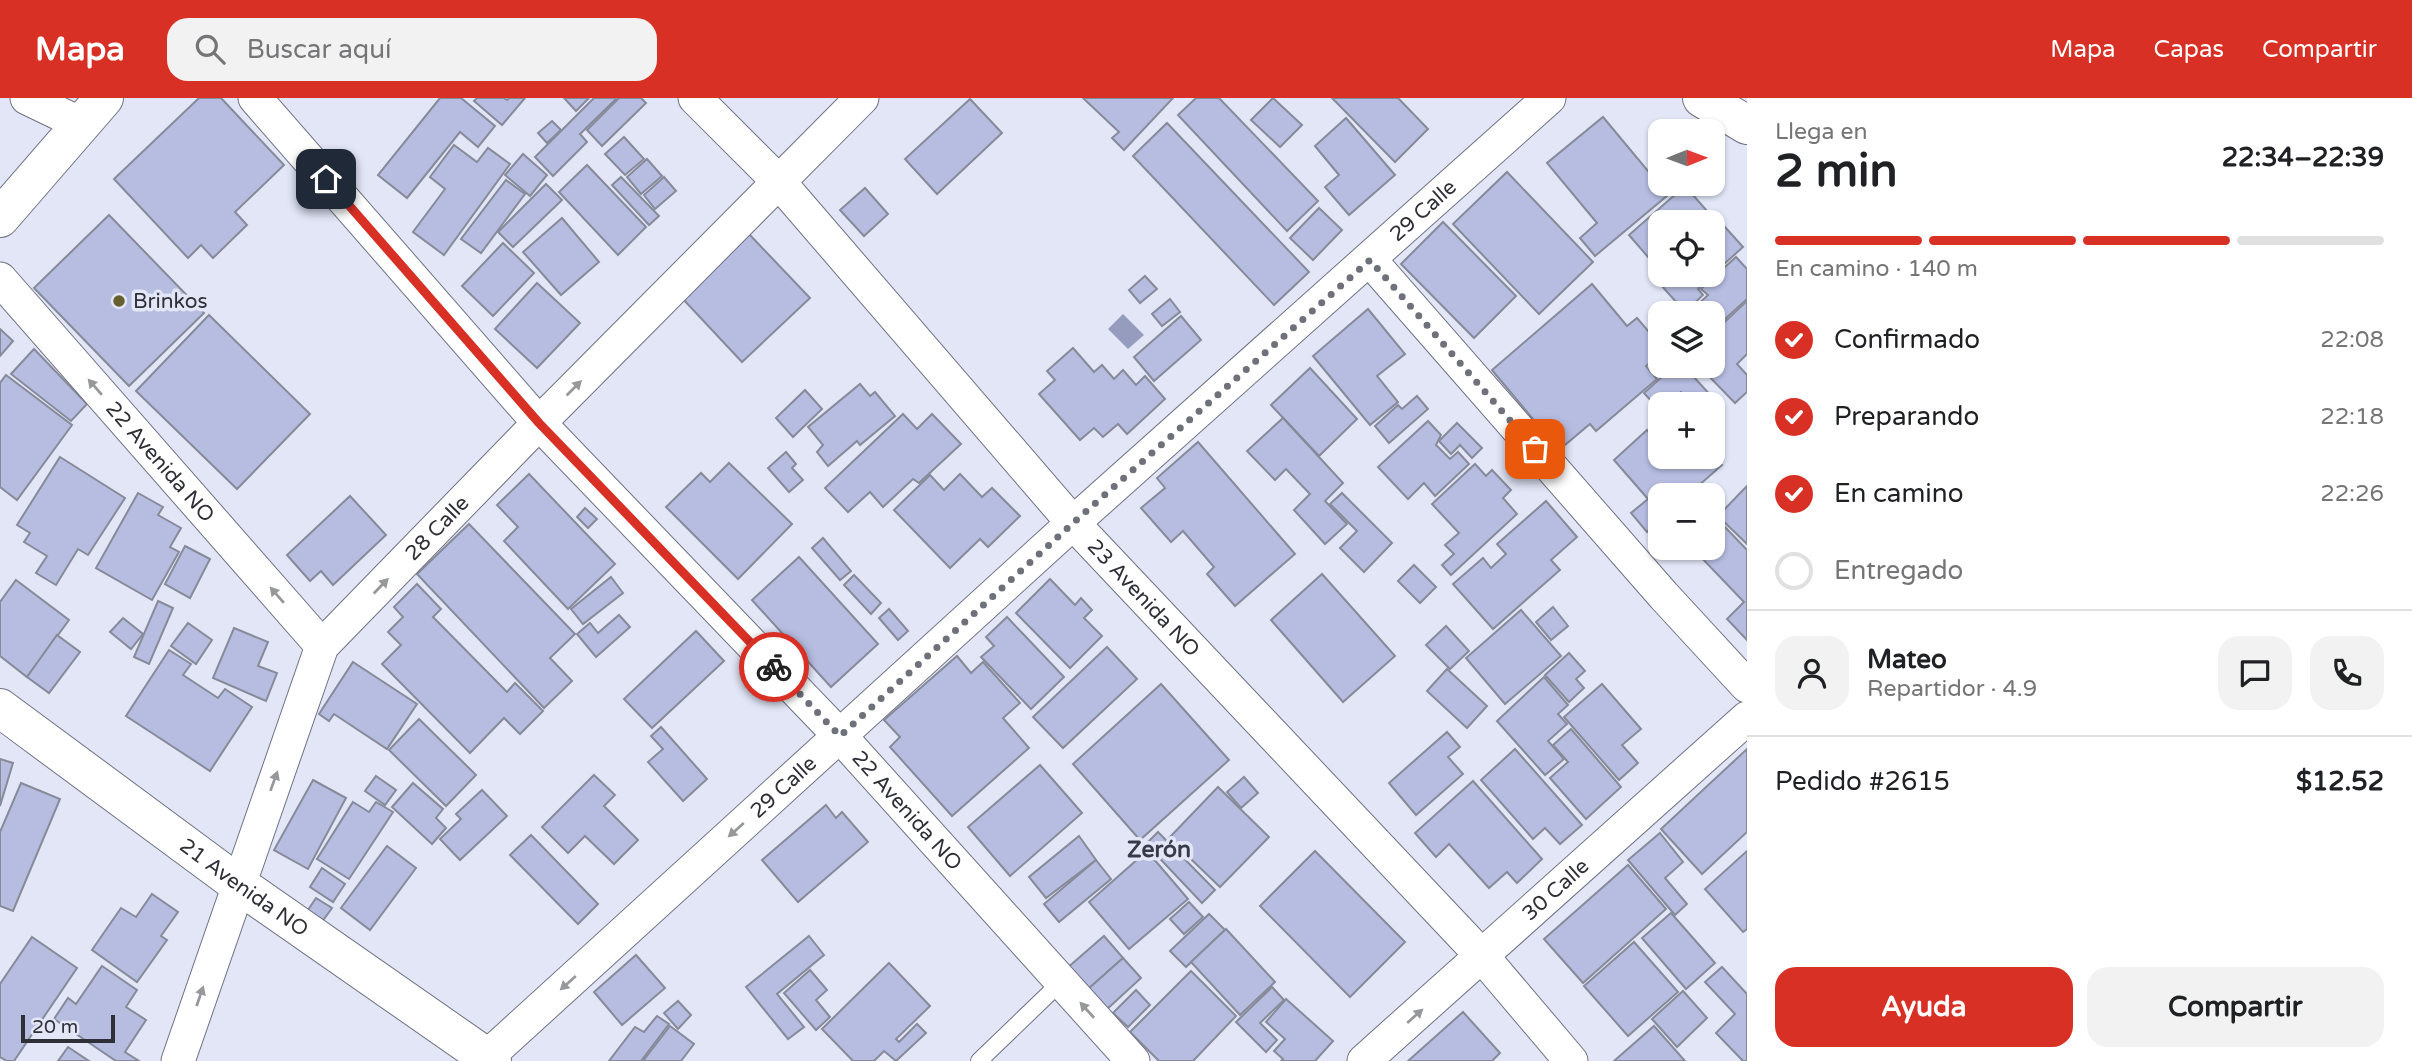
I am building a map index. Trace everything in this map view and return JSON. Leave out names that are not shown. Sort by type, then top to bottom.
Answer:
[{"type":"street","points":[[0,218],[93,111],[27,98]]},
{"type":"street","name":"22 Avenida NO","points":[[255,98],[539,423],[840,736],[1133,1061]]},
{"type":"street","name":"23 Avenida NO","points":[[695,98],[779,182],[1073,523],[1482,956],[1571,1061]]},
{"type":"street","name":"28 Calle","points":[[178,1061],[323,646],[539,423],[862,98]]},
{"type":"street","name":"29 Calle","points":[[489,1059],[1073,523],[1549,98]]},
{"type":"street","points":[[1702,98],[1747,125]]},
{"type":"street","points":[[1370,260],[1664,596],[1747,686]]},
{"type":"street","name":"22 Avenida NO","points":[[0,279],[323,646]]},
{"type":"street","name":"21 Avenida NO","points":[[0,708],[238,884],[489,1059]]},
{"type":"street","name":"30 Calle","points":[[1364,1061],[1747,719]]},
{"type":"lane","points":[[979,1061],[1061,982]]},
{"type":"water","points":[[1123,314],[1144,335],[1128,349],[1108,329]]},
{"type":"building","points":[[199,98],[221,98],[284,165],[235,212],[247,225],[213,258],[201,245],[188,258],[114,179]]},
{"type":"building","points":[[440,98],[461,98],[495,126],[478,147],[460,132],[407,198],[378,175]]},
{"type":"building","points":[[477,98],[525,98],[502,125],[474,101]]},
{"type":"building","points":[[564,98],[589,98],[576,111]]},
{"type":"building","points":[[594,98],[617,98],[580,134],[587,142],[553,176],[535,157]]},
{"type":"building","points":[[619,98],[641,98],[646,103],[602,146],[587,130]]},
{"type":"building","points":[[1083,98],[1173,98],[1124,150],[1112,138],[1119,132]]},
{"type":"building","points":[[1196,98],[1219,98],[1318,201],[1287,231],[1178,115]]},
{"type":"building","points":[[1273,98],[1302,125],[1280,147],[1251,120]]},
{"type":"building","points":[[1332,98],[1398,98],[1428,129],[1395,162]]},
{"type":"building","points":[[970,99],[1002,133],[937,194],[905,159]]},
{"type":"building","points":[[1603,117],[1648,171],[1648,196],[1667,196],[1595,256],[1580,238],[1597,223],[1547,163]]},
{"type":"building","points":[[1346,118],[1395,175],[1349,215],[1325,187],[1339,175],[1315,146]]},
{"type":"building","points":[[552,121],[561,130],[547,143],[538,133]]},
{"type":"building","points":[[1167,123],[1309,272],[1274,305],[1133,156]]},
{"type":"building","points":[[624,137],[644,159],[625,175],[605,154]]},
{"type":"building","points":[[454,145],[477,162],[488,148],[510,164],[444,255],[413,232],[445,189],[430,177]]},
{"type":"building","points":[[523,154],[547,175],[530,196],[505,175]]},
{"type":"building","points":[[647,159],[662,176],[641,194],[627,177]]},
{"type":"building","points":[[587,165],[646,227],[618,255],[559,192]]},
{"type":"building","points":[[1507,172],[1593,262],[1539,314],[1453,224]]},
{"type":"building","points":[[621,177],[659,216],[649,225],[612,185]]},
{"type":"building","points":[[664,177],[676,191],[655,209],[644,195]]},
{"type":"building","points":[[506,180],[525,194],[481,253],[461,239]]},
{"type":"building","points":[[546,184],[562,200],[513,247],[498,232]]},
{"type":"building","points":[[865,188],[888,214],[864,236],[840,210]]},
{"type":"building","points":[[1674,196],[1694,196],[1706,210],[1658,210]]},
{"type":"building","points":[[1319,208],[1342,230],[1313,260],[1290,238]]},
{"type":"building","name":"Brinkos","points":[[109,215],[204,313],[129,386],[34,288]]},
{"type":"building","points":[[562,218],[599,262],[561,295],[523,252]]},
{"type":"building","points":[[1648,218],[1648,257],[1629,235]]},
{"type":"building","points":[[1443,222],[1516,296],[1474,338],[1401,264]]},
{"type":"building","points":[[1725,227],[1743,247],[1725,263]]},
{"type":"building","points":[[749,234],[810,298],[742,362],[682,298]]},
{"type":"building","points":[[503,243],[534,273],[493,316],[462,286]]},
{"type":"building","points":[[1736,257],[1747,269],[1747,299],[1725,319],[1725,301],[1702,301],[1708,295],[1701,289],[1725,287],[1725,267]]},
{"type":"building","points":[[1145,276],[1157,289],[1140,303],[1129,290]]},
{"type":"building","points":[[537,283],[580,323],[537,368],[495,329]]},
{"type":"building","points":[[1592,284],[1627,326],[1637,318],[1648,331],[1648,378],[1657,379],[1596,431],[1590,424],[1559,450],[1492,370]]},
{"type":"building","points":[[1663,287],[1700,287],[1698,289],[1703,295],[1697,301],[1675,301]]},
{"type":"building","points":[[1170,299],[1180,312],[1162,326],[1152,314]]},
{"type":"building","points":[[1747,301],[1747,354],[1737,364],[1747,375],[1747,392],[1735,403],[1711,378],[1725,378],[1725,322]]},
{"type":"building","points":[[1368,309],[1405,354],[1377,376],[1398,402],[1370,425],[1313,356]]},
{"type":"building","points":[[209,315],[310,414],[237,489],[136,391]]},
{"type":"building","points":[[1181,316],[1201,340],[1154,381],[1134,357]]},
{"type":"building","points":[[0,329],[13,341],[0,356]]},
{"type":"building","points":[[1073,348],[1094,372],[1102,365],[1114,379],[1123,370],[1136,385],[1145,376],[1165,399],[1127,434],[1118,424],[1103,437],[1094,428],[1080,440],[1039,394],[1055,380],[1047,371]]},
{"type":"building","points":[[34,349],[87,404],[71,421],[11,374]]},
{"type":"building","points":[[1310,368],[1357,419],[1319,456],[1271,405]]},
{"type":"building","points":[[6,375],[72,425],[17,500],[0,487],[0,383]]},
{"type":"building","points":[[1661,378],[1695,378],[1707,392],[1648,392],[1648,398],[1644,393]]},
{"type":"building","points":[[860,384],[870,396],[875,392],[895,416],[860,445],[857,441],[828,466],[817,452],[823,445],[808,427]]},
{"type":"building","points":[[805,390],[822,409],[793,437],[776,418]]},
{"type":"building","points":[[1417,396],[1428,409],[1389,443],[1375,426],[1398,405],[1402,409]]},
{"type":"building","points":[[903,414],[917,429],[932,414],[961,444],[919,483],[913,479],[883,507],[870,492],[848,512],[825,488]]},
{"type":"building","points":[[1283,418],[1343,483],[1325,501],[1347,524],[1325,544],[1294,510],[1310,494],[1286,469],[1275,480],[1247,451]]},
{"type":"building","points":[[1428,421],[1441,435],[1436,445],[1450,459],[1458,452],[1469,464],[1435,496],[1424,483],[1408,499],[1378,467]]},
{"type":"building","points":[[1457,423],[1482,448],[1472,458],[1460,445],[1451,454],[1439,441]]},
{"type":"building","points":[[1647,430],[1648,469],[1717,469],[1702,483],[1648,483],[1648,499],[1614,460]]},
{"type":"building","points":[[1198,442],[1295,554],[1235,606],[1207,574],[1214,567],[1183,531],[1171,542],[1141,508],[1165,488],[1157,478]]},
{"type":"building","points":[[786,452],[796,464],[792,468],[803,480],[789,492],[768,468]]},
{"type":"building","points":[[60,457],[125,498],[88,555],[78,549],[56,585],[36,573],[47,556],[24,542],[30,533],[17,525]]},
{"type":"building","points":[[729,463],[792,524],[738,579],[666,507],[701,473],[710,482]]},
{"type":"building","points":[[1475,464],[1486,476],[1492,470],[1511,490],[1503,498],[1517,514],[1451,575],[1442,565],[1454,554],[1445,545],[1459,533],[1432,504]]},
{"type":"building","points":[[529,474],[615,564],[568,609],[504,541],[518,527],[497,505]]},
{"type":"building","points":[[960,474],[982,497],[992,488],[1020,516],[988,547],[980,539],[950,568],[894,510],[930,475],[944,490]]},
{"type":"building","points":[[1747,486],[1747,544],[1725,523],[1725,509]]},
{"type":"building","points":[[138,493],[163,507],[158,515],[181,528],[170,547],[179,552],[152,600],[96,568]]},
{"type":"building","points":[[1342,493],[1392,543],[1364,572],[1340,548],[1357,531],[1330,504]]},
{"type":"building","points":[[350,496],[386,535],[333,585],[321,571],[310,581],[287,555]]},
{"type":"building","points":[[1648,499],[1647,532],[1631,513]]},
{"type":"building","points":[[1546,501],[1577,537],[1551,560],[1560,570],[1493,629],[1453,584],[1483,558],[1491,568],[1506,554],[1497,544]]},
{"type":"building","points":[[585,508],[597,519],[588,528],[577,517]]},
{"type":"building","points":[[469,524],[575,634],[550,658],[572,681],[544,708],[417,574]]},
{"type":"building","points":[[1725,527],[1747,550],[1747,640],[1727,619],[1744,602],[1704,560],[1725,560]]},
{"type":"building","points":[[823,538],[851,571],[840,580],[812,548]]},
{"type":"building","points":[[185,546],[210,559],[190,598],[165,584]]},
{"type":"building","points":[[799,557],[878,644],[831,687],[752,600]]},
{"type":"building","points":[[1414,565],[1436,587],[1420,603],[1398,581]]},
{"type":"building","points":[[1322,574],[1395,656],[1343,702],[1271,620]]},
{"type":"building","points":[[854,575],[881,603],[871,614],[844,585]]},
{"type":"building","points":[[611,577],[623,593],[583,624],[571,609]]},
{"type":"building","points":[[1050,579],[1075,605],[1081,598],[1092,610],[1084,618],[1102,636],[1070,668],[1016,613]]},
{"type":"building","points":[[16,580],[69,620],[27,677],[0,656],[0,602]]},
{"type":"building","points":[[417,584],[441,609],[433,617],[507,692],[515,683],[543,711],[520,734],[504,718],[470,753],[382,664],[401,645],[388,632],[403,617],[394,607]]},
{"type":"building","points":[[158,601],[173,608],[149,664],[134,657]]},
{"type":"building","points":[[1553,607],[1568,626],[1551,640],[1536,622]]},
{"type":"building","points":[[889,609],[908,631],[898,640],[879,618]]},
{"type":"building","points":[[1521,610],[1561,656],[1505,704],[1466,658]]},
{"type":"building","points":[[619,615],[630,627],[596,657],[577,634],[590,623],[598,633]]},
{"type":"building","points":[[1007,617],[1064,677],[1031,709],[981,657],[994,646],[986,637]]},
{"type":"building","points":[[123,618],[143,634],[131,649],[110,632]]},
{"type":"building","points":[[188,623],[212,640],[196,664],[171,646]]},
{"type":"building","points":[[1446,626],[1469,651],[1450,669],[1426,645]]},
{"type":"building","points":[[234,628],[268,642],[258,666],[277,673],[266,701],[213,678]]},
{"type":"building","points":[[696,631],[724,661],[652,728],[624,699]]},
{"type":"building","points":[[57,635],[80,652],[49,693],[27,677]]},
{"type":"building","points":[[1107,647],[1137,679],[1063,748],[1033,717]]},
{"type":"building","points":[[169,650],[191,664],[183,675],[218,698],[225,689],[252,707],[210,771],[126,716]]},
{"type":"building","points":[[1569,653],[1585,671],[1576,679],[1584,688],[1569,702],[1545,675]]},
{"type":"building","points":[[957,656],[971,673],[983,662],[1020,703],[1003,718],[1029,748],[952,816],[890,747],[900,737],[884,720]]},
{"type":"building","points":[[353,662],[417,704],[387,749],[334,714],[329,721],[319,714]]},
{"type":"building","points":[[1447,669],[1487,706],[1467,728],[1427,691]]},
{"type":"building","points":[[1544,677],[1568,705],[1558,714],[1567,724],[1548,741],[1564,759],[1545,775],[1497,721]]},
{"type":"building","points":[[1161,684],[1229,760],[1140,840],[1073,764]]},
{"type":"building","points":[[1602,684],[1641,729],[1622,745],[1638,763],[1619,780],[1564,717]]},
{"type":"building","points":[[419,719],[476,775],[446,806],[389,750]]},
{"type":"building","points":[[661,727],[707,779],[683,801],[648,762],[663,749],[651,736]]},
{"type":"building","points":[[1571,729],[1621,787],[1586,819],[1550,778],[1568,762],[1553,745]]},
{"type":"building","points":[[1447,732],[1460,747],[1448,757],[1463,774],[1416,815],[1389,783]]},
{"type":"building","points":[[1515,749],[1582,825],[1560,844],[1545,828],[1533,839],[1481,780]]},
{"type":"building","points":[[1747,749],[1747,832],[1702,874],[1661,829]]},
{"type":"building","points":[[0,759],[13,763],[0,806]]},
{"type":"building","points":[[1040,765],[1082,813],[1010,876],[968,827]]},
{"type":"building","points":[[594,775],[615,795],[604,806],[638,840],[614,864],[585,836],[568,853],[542,827]]},
{"type":"building","points":[[376,776],[396,790],[385,805],[365,791]]},
{"type":"building","points":[[1244,777],[1258,793],[1241,808],[1227,792]]},
{"type":"building","points":[[313,780],[346,798],[308,869],[274,850]]},
{"type":"building","points":[[1473,781],[1542,859],[1517,883],[1507,872],[1489,888],[1449,844],[1436,857],[1415,833]]},
{"type":"building","points":[[21,783],[60,799],[13,911],[0,906],[0,832]]},
{"type":"building","points":[[413,783],[443,809],[436,818],[446,828],[432,844],[392,807]]},
{"type":"building","points":[[1218,787],[1269,837],[1220,887],[1169,838]]},
{"type":"building","points":[[482,790],[507,816],[460,860],[440,839],[461,819],[456,814]]},
{"type":"building","points":[[353,802],[369,812],[376,802],[393,812],[349,879],[317,859]]},
{"type":"building","points":[[826,805],[836,818],[842,812],[868,842],[798,902],[762,860]]},
{"type":"building","points":[[1158,832],[1215,890],[1202,903],[1146,844]]},
{"type":"building","points":[[1660,833],[1683,862],[1665,878],[1687,904],[1675,915],[1628,860]]},
{"type":"building","points":[[531,835],[598,904],[578,924],[510,855]]},
{"type":"building","points":[[1079,836],[1096,860],[1046,898],[1029,877]]},
{"type":"building","points":[[387,846],[416,868],[370,930],[341,908]]},
{"type":"building","points":[[1147,851],[1188,899],[1129,949],[1089,902]]},
{"type":"building","points":[[1315,851],[1405,942],[1350,997],[1260,906]]},
{"type":"building","points":[[1747,851],[1747,929],[1743,932],[1705,889]]},
{"type":"building","points":[[1096,860],[1111,879],[1059,922],[1044,904]]},
{"type":"building","points":[[1628,865],[1666,909],[1583,983],[1544,939]]},
{"type":"building","points":[[322,868],[345,884],[333,902],[310,887]]},
{"type":"building","points":[[152,894],[178,912],[161,936],[167,940],[137,982],[92,950],[121,908],[136,917]]},
{"type":"building","points":[[316,898],[332,908],[319,926],[304,916]]},
{"type":"building","points":[[1189,902],[1203,917],[1184,934],[1170,919]]},
{"type":"building","points":[[1671,913],[1715,963],[1686,989],[1642,938]]},
{"type":"building","points":[[1209,914],[1225,930],[1186,967],[1170,951]]},
{"type":"building","points":[[1226,929],[1275,982],[1240,1015],[1191,962]]},
{"type":"building","points":[[809,936],[824,955],[777,994],[804,1027],[788,1039],[746,987]]},
{"type":"building","points":[[1104,936],[1123,958],[1087,990],[1066,969]]},
{"type":"building","points":[[32,937],[77,968],[14,1061],[7,1061],[0,1057],[0,984]]},
{"type":"building","points":[[1634,942],[1678,992],[1628,1036],[1584,986]]},
{"type":"building","points":[[636,955],[665,988],[622,1025],[594,992]]},
{"type":"building","points":[[1123,958],[1141,978],[1106,1010],[1087,990]]},
{"type":"building","points":[[889,963],[930,1006],[896,1039],[899,1042],[917,1024],[926,1033],[896,1061],[884,1051],[874,1061],[853,1061],[822,1029]]},
{"type":"building","points":[[102,966],[137,990],[126,1007],[146,1020],[125,1052],[139,1061],[116,1061],[54,1019],[68,998],[76,1004]]},
{"type":"building","points":[[1722,967],[1747,994],[1747,1061],[1743,1061],[1716,1033],[1735,1014],[1705,982]]},
{"type":"building","points":[[810,970],[827,990],[816,1000],[830,1017],[816,1030],[784,993]]},
{"type":"building","points":[[1191,971],[1236,1016],[1193,1061],[1159,1061],[1130,1032]]},
{"type":"building","points":[[1272,987],[1284,1000],[1260,1023],[1277,1040],[1266,1052],[1236,1022]]},
{"type":"building","points":[[1136,990],[1150,1005],[1128,1027],[1113,1013]]},
{"type":"building","points":[[1683,991],[1707,1018],[1677,1047],[1652,1019]]},
{"type":"building","points":[[1286,999],[1333,1041],[1315,1061],[1281,1061],[1283,1059],[1274,1051],[1285,1039],[1266,1022]]},
{"type":"building","points":[[678,1001],[691,1015],[678,1029],[664,1013]]},
{"type":"building","points":[[1463,1012],[1500,1053],[1492,1061],[1408,1061]]},
{"type":"building","points":[[657,1016],[669,1024],[641,1061],[609,1061],[635,1027],[644,1032]]},
{"type":"building","points":[[670,1026],[694,1044],[681,1061],[643,1061]]},
{"type":"building","points":[[1654,1026],[1685,1061],[1614,1061]]},
{"type":"building","points":[[68,1047],[89,1061],[58,1061]]},
{"type":"way so far","points":[[774,667],[840,736],[1073,523],[1370,260],[1535,449]]},
{"type":"place","name":"Brinkos","points":[[119,301]]},
{"type":"district","name":"Zerón","points":[[1159,850]]},
{"type":"route","points":[[326,179],[539,423],[774,667]]}]
